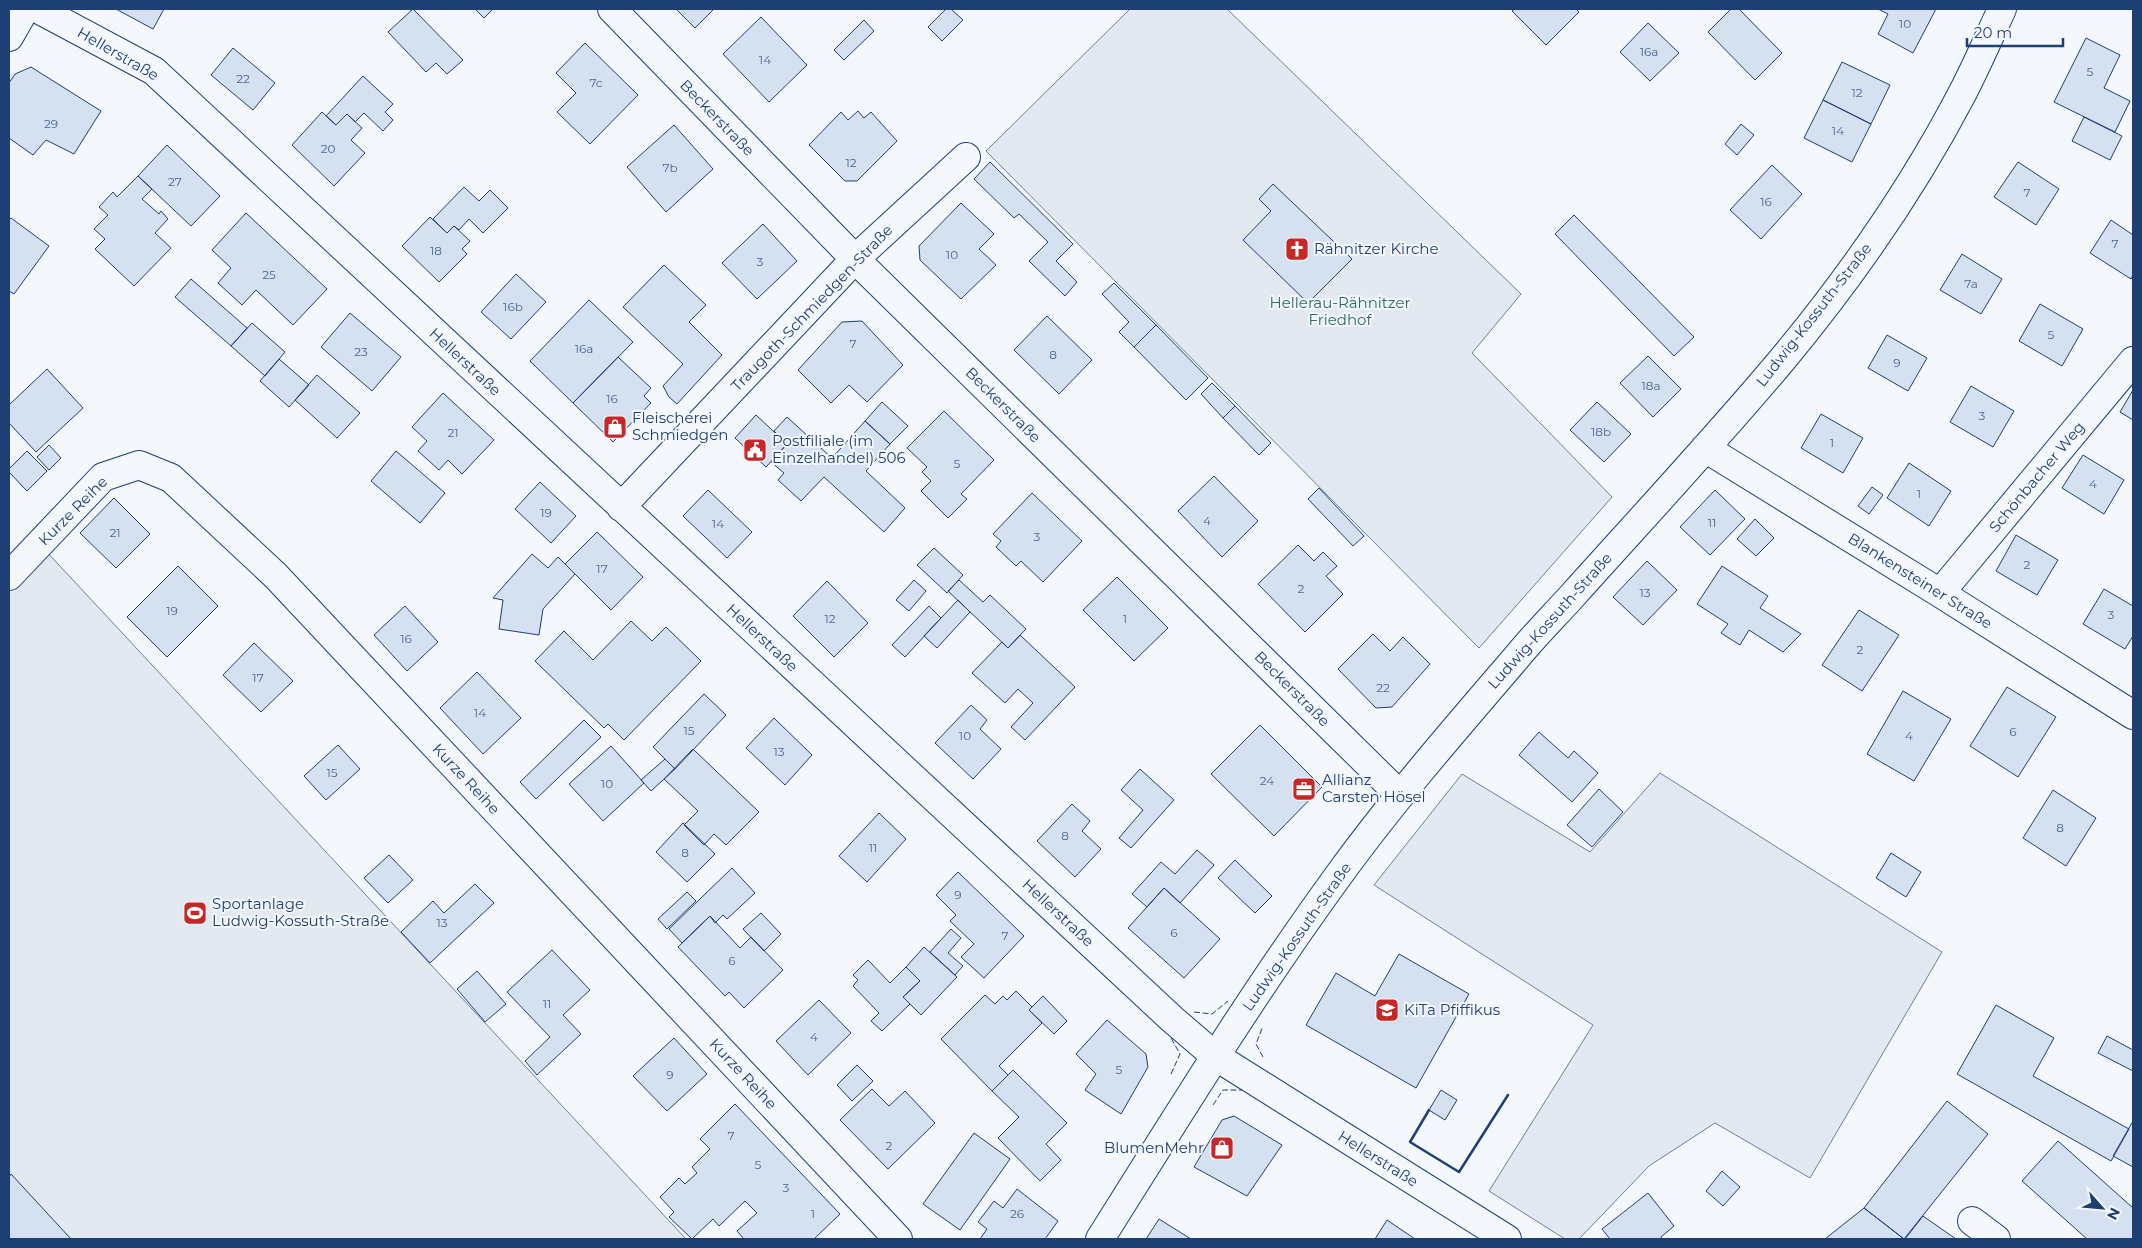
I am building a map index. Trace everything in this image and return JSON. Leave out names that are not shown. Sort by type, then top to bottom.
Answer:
[{"type":"street","points":[[9,37],[25,9]]},
{"type":"street","name":"Hellerstraße","points":[[38,9],[154,71],[1214,1056],[1507,1239]]},
{"type":"street","name":"Beckerstraße","points":[[612,9],[855,259],[1400,795]]},
{"type":"street","name":"Ludwig-Kossuth-Straße","points":[[1100,1239],[1214,1056],[1340,873],[1400,795],[1519,654],[1705,448],[1815,318],[1894,210],[1932,149],[1964,91],[2002,9]]},
{"type":"street","name":"Traugoth-Schmiedgen-Straße","points":[[621,507],[855,259],[966,157]]},
{"type":"street","name":"Schönbacher Weg","points":[[1940,593],[2133,361]]},
{"type":"street","name":"Blankensteiner Straße","points":[[1705,448],[2133,715]]},
{"type":"street","name":"Kurze Reihe","points":[[9,576],[103,477],[139,465],[171,478],[276,576],[898,1239]]},
{"type":"street","points":[[1972,1221],[1996,1239]]},
{"type":"green space","name":"Hellerau-Rähnitzer Friedhof","points":[[1130,9],[1227,9],[1521,294],[1472,353],[1612,497],[1479,648],[986,151]]},
{"type":"green space","name":"Sportanlage Ludwig-Kossuth-Straße","points":[[45,550],[686,1239],[9,1239],[9,586]]},
{"type":"green space","points":[[1660,773],[1942,952],[1810,1178],[1715,1123],[1649,1166],[1579,1239],[1565,1239],[1489,1191],[1593,1025],[1374,885],[1462,774],[1590,852]]},
{"type":"building","points":[[116,9],[164,9],[153,29]]},
{"type":"building","points":[[413,9],[463,60],[447,74],[436,63],[426,72],[388,32]]},
{"type":"building","points":[[475,9],[493,9],[484,18]]},
{"type":"building","points":[[676,9],[714,9],[695,28]]},
{"type":"building","points":[[946,9],[951,9],[963,20],[942,41],[928,27]]},
{"type":"building","points":[[1515,9],[1576,9],[1579,12],[1546,45],[1512,11]]},
{"type":"building","points":[[1731,9],[1739,9],[1782,53],[1755,80],[1708,32]]},
{"type":"building","points":[[1878,9],[1936,9],[1913,53],[1878,34],[1888,14]]},
{"type":"building","points":[[761,17],[807,65],[769,102],[723,54]]},
{"type":"building","points":[[864,20],[874,31],[844,60],[834,50]]},
{"type":"building","points":[[1648,23],[1679,53],[1650,81],[1620,52]]},
{"type":"building","points":[[2086,38],[2120,55],[2104,88],[2130,101],[2115,132],[2054,102]]},
{"type":"building","points":[[585,43],[638,95],[590,144],[557,112],[576,93],[556,73]]},
{"type":"building","points":[[233,48],[275,83],[253,110],[211,75]]},
{"type":"building","points":[[1842,62],[1890,85],[1871,124],[1823,100]]},
{"type":"building","points":[[31,67],[101,111],[74,154],[46,140],[33,155],[9,138],[9,83],[15,74]]},
{"type":"building","points":[[363,76],[393,104],[385,112],[393,120],[383,131],[364,113],[355,122],[347,114],[336,125],[326,116]]},
{"type":"building","points":[[1823,100],[1871,124],[1852,162],[1804,138]]},
{"type":"building","points":[[858,111],[864,118],[871,112],[897,141],[857,181],[845,181],[809,145],[841,112],[848,120]]},
{"type":"building","points":[[322,112],[336,125],[347,114],[362,128],[351,140],[365,153],[334,186],[292,145]]},
{"type":"building","points":[[2084,117],[2122,136],[2110,160],[2072,141]]},
{"type":"building","points":[[1741,124],[1754,135],[1737,155],[1725,144]]},
{"type":"building","points":[[674,125],[713,169],[666,212],[627,167]]},
{"type":"building","points":[[167,145],[220,196],[191,226],[138,176]]},
{"type":"building","points":[[990,162],[1073,244],[1056,261],[1077,282],[1065,296],[1029,261],[1048,242],[1019,214],[1014,218],[974,179]]},
{"type":"building","points":[[2018,162],[2059,189],[2036,225],[1994,197]]},
{"type":"building","points":[[1772,165],[1802,194],[1761,239],[1730,210]]},
{"type":"building","points":[[138,176],[152,189],[142,199],[159,214],[161,211],[168,219],[155,233],[171,248],[134,286],[95,249],[105,239],[94,229],[108,215],[99,207],[113,192],[117,197]]},
{"type":"building","name":"Rähnitzer Kirche","points":[[1273,184],[1352,259],[1308,303],[1243,240],[1271,211],[1259,199]]},
{"type":"building","points":[[464,187],[479,201],[490,190],[508,208],[483,233],[469,219],[459,230],[454,226],[447,233],[433,219]]},
{"type":"building","points":[[961,203],[994,234],[979,249],[996,265],[961,299],[920,260],[919,246]]},
{"type":"building","points":[[246,213],[327,289],[293,325],[256,290],[242,305],[218,283],[231,268],[212,250]]},
{"type":"building","points":[[1574,215],[1694,337],[1674,356],[1555,234]]},
{"type":"building","points":[[430,217],[447,233],[454,226],[470,241],[462,249],[467,254],[439,282],[402,246]]},
{"type":"building","points":[[11,218],[49,246],[14,294],[9,291],[9,220]]},
{"type":"building","points":[[2111,220],[2133,235],[2133,275],[2131,279],[2090,253]]},
{"type":"building","points":[[763,224],[797,261],[757,299],[722,263]]},
{"type":"building","points":[[1962,254],[2002,279],[1981,314],[1940,290]]},
{"type":"building","points":[[664,265],[706,305],[689,322],[722,355],[677,404],[669,397],[663,386],[683,364],[623,307]]},
{"type":"building","points":[[516,274],[546,302],[511,339],[481,312]]},
{"type":"building","points":[[191,279],[247,328],[231,346],[175,297]]},
{"type":"building","points":[[1114,283],[1156,325],[1134,347],[1119,332],[1129,322],[1102,294]]},
{"type":"building","points":[[589,300],[633,342],[573,403],[530,361]]},
{"type":"building","points":[[2040,304],[2083,329],[2062,366],[2019,341]]},
{"type":"building","points":[[350,313],[401,357],[372,391],[321,347]]},
{"type":"building","points":[[1047,316],[1092,360],[1059,394],[1014,350]]},
{"type":"building","points":[[862,321],[903,365],[867,402],[849,385],[831,403],[798,370],[842,322]]},
{"type":"building","points":[[252,323],[285,352],[265,376],[231,346]]},
{"type":"building","points":[[1156,325],[1208,378],[1186,400],[1134,347]]},
{"type":"building","points":[[1887,335],[1927,358],[1908,391],[1868,368]]},
{"type":"building","points":[[1648,356],[1681,389],[1653,417],[1620,383]]},
{"type":"building","points":[[618,357],[651,388],[644,396],[651,403],[613,442],[573,403]]},
{"type":"building","points":[[279,359],[309,385],[289,407],[260,381]]},
{"type":"building","points":[[47,369],[83,408],[36,452],[9,423],[9,405]]},
{"type":"building","points":[[317,375],[360,413],[337,438],[295,400]]},
{"type":"building","points":[[1212,383],[1235,406],[1223,418],[1201,394]]},
{"type":"building","points":[[1971,386],[2014,411],[1993,447],[1950,422]]},
{"type":"building","points":[[2133,390],[2133,420],[2120,412]]},
{"type":"building","points":[[443,393],[494,440],[462,474],[448,460],[439,470],[418,451],[427,441],[412,427]]},
{"type":"building","points":[[882,402],[908,426],[890,444],[865,421]]},
{"type":"building","points":[[1597,402],[1631,434],[1604,462],[1570,430]]},
{"type":"building","points":[[1235,406],[1271,443],[1259,455],[1223,418]]},
{"type":"building","points":[[944,411],[994,460],[961,494],[967,499],[948,518],[921,491],[931,481],[922,472],[927,467],[907,448]]},
{"type":"building","points":[[1821,414],[1863,438],[1843,473],[1801,448]]},
{"type":"building","points":[[756,415],[787,444],[766,467],[735,438]]},
{"type":"building","points":[[787,417],[832,458],[865,421],[890,444],[866,471],[905,508],[884,532],[824,477],[801,501],[778,480],[784,473],[771,462],[787,444],[774,431]]},
{"type":"building","points":[[49,445],[61,458],[49,470],[37,457]]},
{"type":"building","points":[[27,451],[47,471],[27,491],[9,472],[9,469]]},
{"type":"building","points":[[396,451],[445,493],[420,523],[371,481]]},
{"type":"building","points":[[2083,455],[2124,480],[2104,514],[2062,488]]},
{"type":"building","points":[[1909,463],[1951,491],[1929,526],[1887,498]]},
{"type":"building","points":[[1214,476],[1258,521],[1222,557],[1178,511]]},
{"type":"building","points":[[540,482],[576,516],[551,543],[515,509]]},
{"type":"building","points":[[1872,487],[1883,495],[1869,514],[1858,506]]},
{"type":"building","points":[[1319,488],[1364,536],[1353,546],[1308,499]]},
{"type":"building","points":[[708,490],[752,532],[727,558],[683,516]]},
{"type":"building","points":[[1715,490],[1745,519],[1710,555],[1680,527]]},
{"type":"building","points":[[1032,493],[1082,541],[1043,582],[1021,561],[1016,566],[996,547],[1001,541],[993,534]]},
{"type":"building","points":[[114,498],[150,534],[116,568],[80,533]]},
{"type":"building","points":[[1755,519],[1774,538],[1756,556],[1737,539]]},
{"type":"building","points":[[597,532],[643,577],[611,610],[565,564]]},
{"type":"building","points":[[2016,535],[2058,560],[2037,595],[1996,571]]},
{"type":"building","points":[[1298,545],[1314,561],[1323,552],[1337,566],[1326,576],[1343,594],[1305,632],[1258,584]]},
{"type":"building","points":[[934,548],[963,575],[947,593],[917,565]]},
{"type":"building","points":[[532,554],[548,568],[558,557],[575,574],[543,609],[539,635],[499,629],[503,600],[493,598]]},
{"type":"building","points":[[1647,561],[1677,590],[1643,625],[1613,597]]},
{"type":"building","points":[[178,566],[218,606],[167,657],[127,617]]},
{"type":"building","points":[[1722,566],[1768,596],[1760,608],[1801,634],[1783,652],[1749,630],[1740,645],[1721,633],[1728,624],[1697,604]]},
{"type":"building","points":[[1117,577],[1168,628],[1134,661],[1083,610]]},
{"type":"building","points":[[914,580],[926,591],[909,611],[896,600]]},
{"type":"building","points":[[959,580],[983,602],[990,595],[1026,629],[1008,648],[948,591]]},
{"type":"building","points":[[827,581],[868,623],[834,657],[793,616]]},
{"type":"building","points":[[2104,589],[2133,606],[2133,636],[2125,649],[2083,624]]},
{"type":"building","points":[[958,600],[970,612],[937,648],[924,636]]},
{"type":"building","points":[[405,606],[438,642],[407,671],[374,635]]},
{"type":"building","points":[[929,606],[941,618],[905,657],[892,645]]},
{"type":"building","points":[[1859,610],[1899,635],[1862,691],[1822,665]]},
{"type":"building","points":[[631,621],[652,641],[666,627],[701,661],[624,740],[608,724],[604,728],[535,661],[564,631],[593,660]]},
{"type":"building","points":[[1373,634],[1390,651],[1403,637],[1430,664],[1392,707],[1376,708],[1338,669]]},
{"type":"building","points":[[1020,635],[1075,687],[1025,740],[1011,727],[1033,703],[1018,689],[1005,703],[972,673],[1002,642],[1008,648]]},
{"type":"building","points":[[254,643],[293,681],[261,712],[223,675]]},
{"type":"building","points":[[477,672],[521,718],[483,754],[440,708]]},
{"type":"building","points":[[2007,687],[2056,717],[2018,777],[1970,746]]},
{"type":"building","points":[[1903,691],[1951,719],[1914,781],[1867,754]]},
{"type":"building","points":[[704,694],[726,715],[675,769],[653,747]]},
{"type":"building","points":[[971,705],[987,720],[980,729],[1001,749],[973,779],[935,743]]},
{"type":"building","points":[[774,718],[812,755],[785,785],[746,748]]},
{"type":"building","points":[[584,720],[601,737],[536,799],[520,782]]},
{"type":"building","points":[[1260,725],[1322,787],[1274,836],[1211,774]]},
{"type":"building","points":[[1539,732],[1568,758],[1574,751],[1598,773],[1572,802],[1519,755]]},
{"type":"building","points":[[338,745],[360,769],[326,800],[304,776]]},
{"type":"building","points":[[611,746],[644,783],[603,821],[569,784]]},
{"type":"building","points":[[693,749],[759,812],[726,845],[714,834],[704,845],[684,825],[698,811],[664,779]]},
{"type":"building","points":[[665,759],[675,769],[651,791],[641,780]]},
{"type":"building","points":[[1140,769],[1174,800],[1131,848],[1119,838],[1143,810],[1121,790]]},
{"type":"building","points":[[1599,789],[1623,812],[1592,847],[1567,825]]},
{"type":"building","points":[[2053,790],[2096,818],[2066,866],[2023,838]]},
{"type":"building","points":[[1072,804],[1090,821],[1082,831],[1101,849],[1075,877],[1037,841]]},
{"type":"building","points":[[879,813],[906,839],[867,882],[839,856]]},
{"type":"building","points":[[683,823],[715,854],[687,882],[656,852]]},
{"type":"building","points":[[1197,850],[1214,865],[1180,903],[1164,888],[1147,907],[1132,894],[1161,862],[1175,874]]},
{"type":"building","points":[[1891,853],[1921,872],[1906,897],[1876,878]]},
{"type":"building","points":[[389,855],[413,880],[388,903],[364,878]]},
{"type":"building","points":[[1235,860],[1272,896],[1255,913],[1218,878]]},
{"type":"building","points":[[732,868],[755,893],[727,919],[723,915],[715,923],[710,916],[682,943],[669,929]]},
{"type":"building","points":[[958,872],[1024,936],[984,978],[961,957],[974,944],[950,921],[956,915],[936,895]]},
{"type":"building","points":[[475,884],[494,903],[430,963],[401,932],[433,901],[444,913]]},
{"type":"building","points":[[1164,888],[1220,939],[1184,978],[1128,928]]},
{"type":"building","points":[[687,892],[696,901],[667,929],[658,919]]},
{"type":"building","points":[[761,913],[781,934],[764,951],[743,929]]},
{"type":"building","points":[[710,916],[740,948],[751,937],[783,970],[744,1008],[729,992],[725,996],[678,947]]},
{"type":"building","points":[[951,929],[961,938],[948,953],[963,966],[955,975],[930,952]]},
{"type":"building","points":[[924,947],[957,977],[921,1015],[903,997],[920,981],[906,967]]},
{"type":"building","points":[[552,950],[590,990],[563,1015],[581,1034],[537,1075],[525,1061],[550,1037],[507,992]]},
{"type":"building","name":"KiTa Pfiffikus","points":[[1399,954],[1469,994],[1416,1088],[1306,1025],[1336,973],[1375,996]]},
{"type":"building","points":[[868,960],[890,983],[906,967],[920,981],[903,997],[910,1004],[882,1031],[871,1021],[879,1013],[853,986],[858,980],[853,975]]},
{"type":"building","points":[[477,971],[506,1004],[485,1022],[457,989]]},
{"type":"building","points":[[1016,991],[1032,1007],[1029,1010],[1042,1023],[999,1066],[1008,1075],[992,1091],[941,1039],[985,995],[995,1004],[1003,996],[1007,1000]]},
{"type":"building","points":[[1043,996],[1067,1021],[1054,1034],[1029,1010]]},
{"type":"building","points":[[819,1000],[851,1033],[808,1075],[776,1041]]},
{"type":"building","points":[[1996,1005],[2054,1038],[2033,1076],[2129,1129],[2111,1161],[1957,1074]]},
{"type":"building","points":[[1107,1020],[1146,1054],[1148,1067],[1121,1114],[1085,1090],[1096,1074],[1076,1054]]},
{"type":"building","points":[[2107,1036],[2133,1050],[2133,1071],[2098,1053]]},
{"type":"building","points":[[674,1038],[707,1074],[667,1111],[633,1076]]},
{"type":"building","points":[[857,1065],[873,1081],[852,1101],[837,1085]]},
{"type":"building","points":[[1013,1070],[1067,1123],[1046,1144],[1061,1160],[1040,1181],[998,1138],[1019,1117],[992,1091]]},
{"type":"building","points":[[872,1089],[889,1106],[905,1091],[935,1123],[888,1169],[840,1120]]},
{"type":"building","points":[[1441,1090],[1457,1100],[1445,1120],[1429,1110]]},
{"type":"building","points":[[1947,1101],[1988,1134],[1904,1239],[1864,1208]]},
{"type":"building","points":[[735,1104],[840,1214],[814,1239],[744,1239],[737,1231],[757,1213],[745,1201],[719,1226],[713,1219],[692,1239],[669,1217],[674,1212],[660,1197],[679,1178],[685,1184],[697,1173],[692,1167],[710,1149],[700,1139]]},
{"type":"building","points":[[1234,1116],[1282,1145],[1247,1196],[1194,1167],[1222,1120]]},
{"type":"building","points":[[2133,1121],[2133,1167],[2113,1156]]},
{"type":"building","points":[[974,1133],[1010,1159],[960,1230],[923,1204]]},
{"type":"building","points":[[2058,1141],[2133,1208],[2133,1239],[2087,1239],[2022,1181]]},
{"type":"building","points":[[1722,1171],[1740,1187],[1723,1206],[1706,1191]]},
{"type":"building","points":[[11,1174],[71,1239],[9,1239],[9,1177]]},
{"type":"building","points":[[1017,1189],[1058,1221],[1045,1239],[980,1239],[987,1229],[978,1222],[994,1201],[1003,1208]]},
{"type":"building","points":[[1648,1193],[1674,1226],[1661,1237],[1662,1239],[1610,1239],[1602,1229]]},
{"type":"building","points":[[1864,1208],[1904,1239],[1825,1239]]},
{"type":"building","points":[[1923,1216],[1956,1239],[1905,1239]]},
{"type":"building","points":[[1159,1219],[1191,1239],[1146,1239]]},
{"type":"building","points":[[1387,1220],[1415,1239],[1375,1239]]},
{"type":"fence","points":[[1194,1012],[1212,1014],[1228,1001]]},
{"type":"fence","points":[[1263,1026],[1256,1044],[1263,1057]]},
{"type":"fence","points":[[1171,1038],[1180,1054],[1171,1074]]},
{"type":"fence","points":[[1213,1105],[1223,1090],[1242,1090]]},
{"type":"wall","points":[[1429,1110],[1410,1142],[1459,1172],[1508,1095]]},
{"type":"place","name":"Rähnitzer Kirche","points":[[1297,249]]},
{"type":"place","name":"Fleischerei Schmiedgen","points":[[615,427]]},
{"type":"place","name":"Postfiliale (im Einzelhandel) 506","points":[[755,450]]},
{"type":"place","name":"Allianz Carsten Hösel","points":[[1304,789]]},
{"type":"place","name":"Sportanlage Ludwig-Kossuth-Straße","points":[[195,913]]},
{"type":"place","name":"KiTa Pfiffikus","points":[[1387,1010]]},
{"type":"place","name":"BlumenMehr","points":[[1222,1148]]}]
